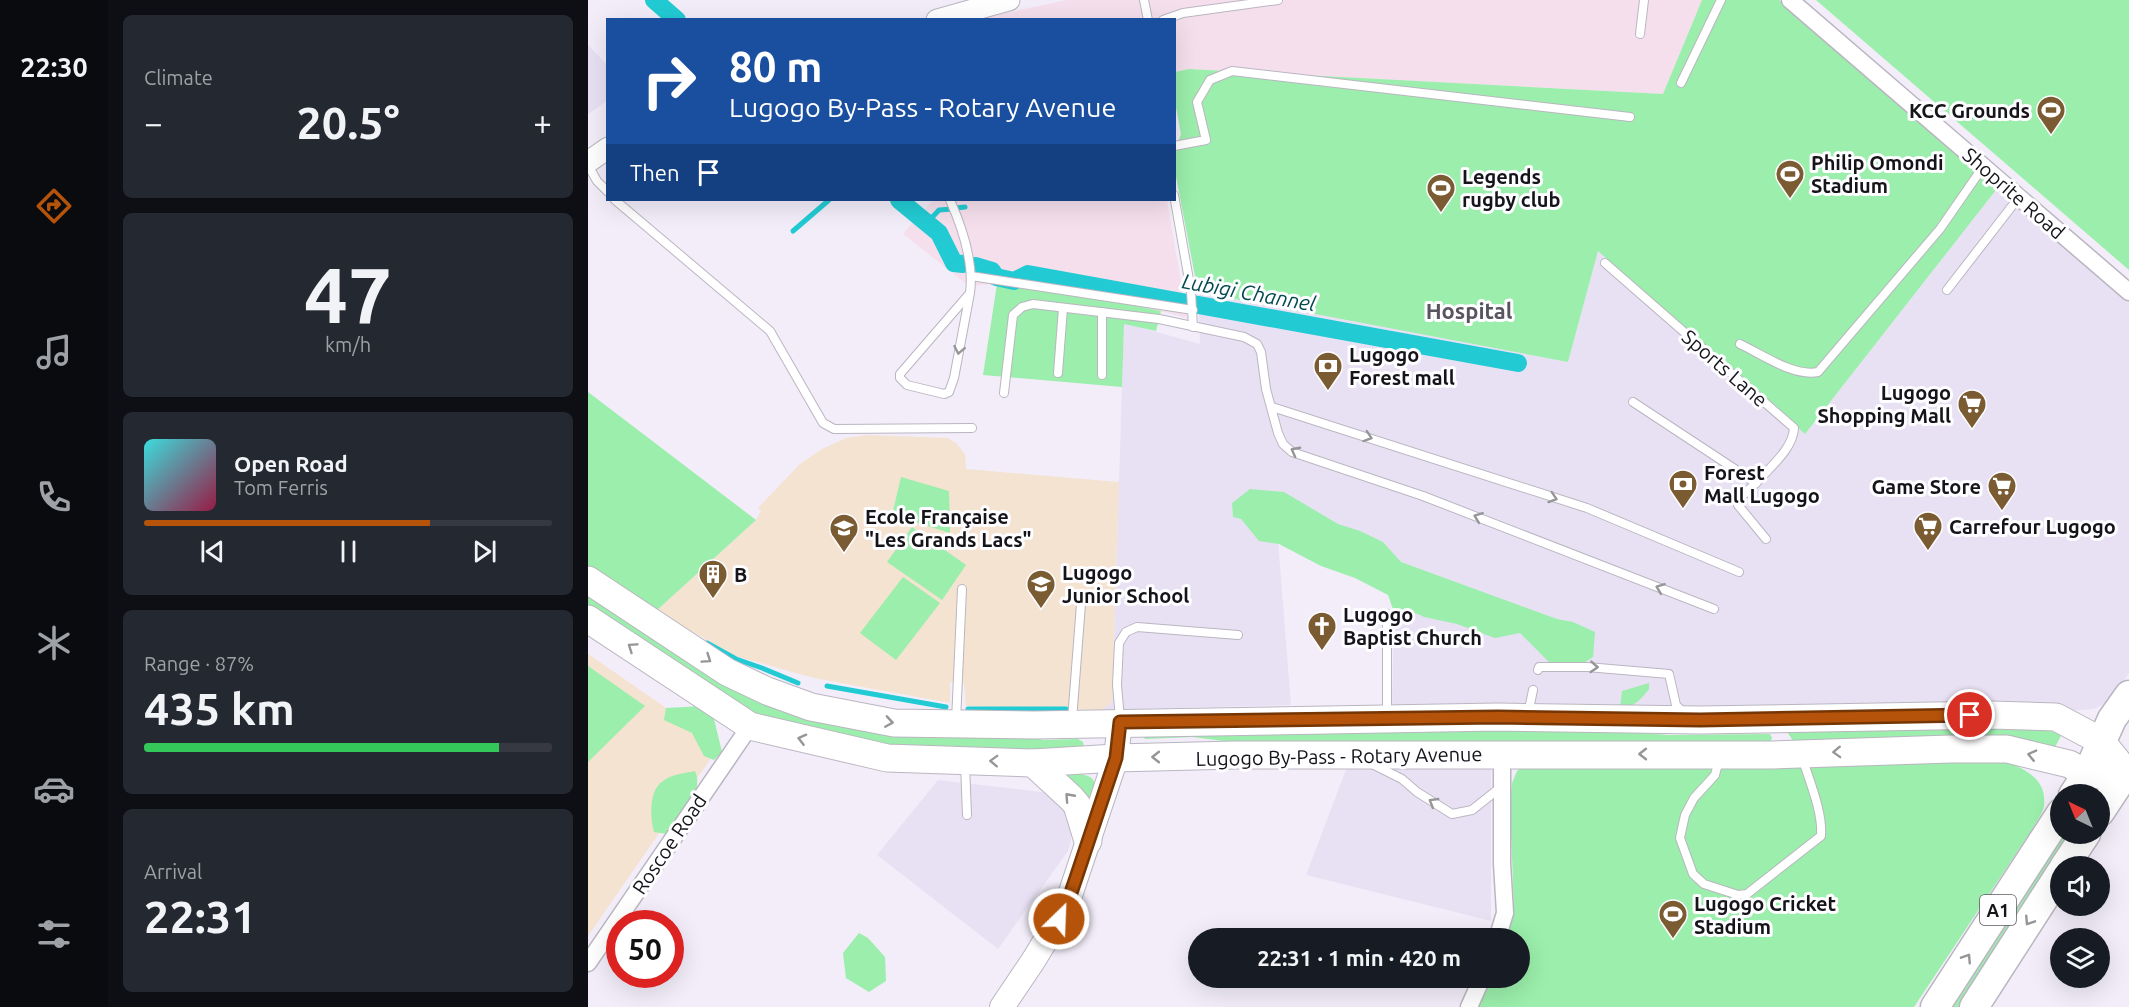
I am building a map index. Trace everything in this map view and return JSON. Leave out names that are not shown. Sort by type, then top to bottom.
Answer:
[{"type":"highway","points":[[2080,784],[2112,719],[2129,695]]},
{"type":"highway","points":[[2110,797],[2126,772]]},
{"type":"highway","name":"A1","points":[[1935,1007],[2050,830]]},
{"type":"highway","name":"A1","points":[[1974,1007],[2050,889]]},
{"type":"main road","name":"Lugogo By-Pass - Rotary Avenue","points":[[588,580],[727,672],[767,691],[811,707],[894,723],[956,725],[1528,717],[1690,720],[1992,715],[2056,717],[2101,741],[2126,772],[2080,784],[2069,764],[2007,749],[1950,748],[1773,755],[1235,755],[1033,763],[887,758],[750,726],[588,619]]},
{"type":"main road","points":[[1768,719],[1778,726],[1781,734],[1781,743],[1773,755]]},
{"type":"main road","points":[[1235,721],[1235,755]]},
{"type":"main road","points":[[1002,1007],[1066,907],[1116,758],[1120,722]]},
{"type":"main road","points":[[1033,763],[1077,805],[1088,841]]},
{"type":"street","points":[[945,12],[1009,0]]},
{"type":"street","name":"Shoprite Road","points":[[1790,0],[2129,292]]},
{"type":"street","points":[[588,163],[606,150]]},
{"type":"street","name":"Roscoe Road","points":[[588,963],[750,726]]},
{"type":"street","points":[[1500,928],[1504,913],[1502,754]]},
{"type":"street","points":[[1469,1007],[1478,988]]},
{"type":"lane","points":[[1144,0],[1148,18]]},
{"type":"lane","points":[[1169,18],[1183,13],[1278,0]]},
{"type":"lane","points":[[1640,34],[1644,0]]},
{"type":"lane","points":[[1681,83],[1721,0]]},
{"type":"lane","points":[[1176,146],[1206,140],[1197,102],[1210,80],[1232,71],[1630,117]]},
{"type":"lane","points":[[588,163],[597,181],[606,190]]},
{"type":"lane","points":[[1740,344],[1795,372],[1809,374],[1818,372],[1940,229],[1983,167]]},
{"type":"lane","points":[[1947,290],[2019,197]]},
{"type":"lane","points":[[616,201],[770,331],[824,423],[834,429],[972,428]]},
{"type":"lane","points":[[950,201],[963,238],[971,276],[970,293],[954,378],[948,392],[944,394],[908,385],[900,374],[970,293]]},
{"type":"lane","points":[[1175,201],[1193,310],[1193,327]]},
{"type":"lane","name":"Sports Lane","points":[[1605,264],[1794,428],[1793,438],[1788,446],[1756,483]]},
{"type":"lane","points":[[971,276],[1193,310]]},
{"type":"lane","points":[[1004,393],[1012,315],[1022,307],[1033,304],[1159,319],[1244,338],[1257,344],[1261,352],[1266,389],[1278,433],[1283,444],[1292,452],[1423,496],[1714,609]]},
{"type":"lane","points":[[1058,373],[1063,308]]},
{"type":"lane","points":[[1102,312],[1102,375]]},
{"type":"lane","points":[[1633,402],[1756,483],[1740,498],[1738,505],[1766,539]]},
{"type":"lane","points":[[1272,407],[1587,508],[1740,572]]},
{"type":"lane","points":[[956,725],[962,589]]},
{"type":"lane","points":[[1071,723],[1081,604]]},
{"type":"lane","points":[[1387,614],[1387,718]]},
{"type":"lane","points":[[1120,722],[1117,685],[1119,643],[1126,632],[1137,627],[1238,635]]},
{"type":"lane","points":[[1538,670],[1539,667],[1587,666],[1668,674],[1676,705],[1690,720]]},
{"type":"lane","points":[[1528,717],[1533,690]]},
{"type":"lane","points":[[1720,754],[1715,776],[1694,798],[1684,815],[1680,838],[1693,874],[1704,884],[1738,895],[1747,894],[1763,883],[1821,836],[1814,794],[1801,753]]},
{"type":"lane","points":[[1354,754],[1402,779],[1417,792],[1452,814],[1472,810],[1501,786]]},
{"type":"lane","points":[[965,760],[967,815]]},
{"type":"shaded area","points":[[1067,0],[1702,0],[1663,94],[1189,69],[1176,72],[1176,18],[982,18]]},
{"type":"shaded area","points":[[588,45],[606,64],[606,102],[588,114]]},
{"type":"shaded area","points":[[1996,190],[2129,300],[2129,673],[2116,693],[2104,704],[2094,709],[2069,711],[1392,709],[1394,612],[1391,583],[1276,515],[1291,705],[1102,710],[1112,701],[1124,323],[1200,344],[1198,292],[1568,362],[1598,251],[1805,434]]},
{"type":"shaded area","points":[[1167,201],[1187,318],[1047,288],[997,284],[969,286],[903,234],[931,202]]},
{"type":"shaded area","name":"Ecole Française \"Les Grands Lacs\"","points":[[867,435],[948,438],[956,443],[965,454],[966,469],[1119,482],[1112,702],[1102,710],[966,706],[964,683],[950,682],[950,703],[814,678],[735,656],[656,611],[756,520],[761,511],[758,508],[800,464],[822,449],[846,438]]},
{"type":"shaded area","points":[[588,654],[720,745],[588,936]]},
{"type":"shaded area","points":[[1491,766],[1491,921],[1306,875],[1347,767]]},
{"type":"shaded area","points":[[938,780],[1058,794],[1074,827],[1068,851],[998,949],[877,855]]},
{"type":"green space","points":[[1702,0],[1779,0],[1996,190],[1805,434],[1598,251],[1568,362],[1198,292],[1176,176],[1176,147],[1181,134],[1176,107],[1176,72],[1189,69],[1663,94]]},
{"type":"green space","name":"KCC Grounds","points":[[1816,0],[2129,0],[2129,270]]},
{"type":"green space","points":[[997,284],[1047,288],[1161,311],[1156,331],[1124,324],[1122,387],[983,375]]},
{"type":"green space","points":[[588,392],[756,520],[656,611],[588,569]]},
{"type":"green space","points":[[901,477],[949,491],[950,533],[892,515]]},
{"type":"green space","points":[[1250,489],[1284,492],[1338,524],[1383,542],[1401,562],[1557,619],[1573,622],[1595,632],[1593,657],[1577,667],[1551,664],[1520,633],[1495,638],[1457,624],[1399,610],[1394,612],[1388,595],[1355,578],[1321,566],[1279,544],[1259,541],[1241,519],[1233,517],[1232,503]]},
{"type":"green space","points":[[912,527],[966,565],[942,600],[887,562]]},
{"type":"green space","points":[[903,577],[940,603],[896,660],[860,633]]},
{"type":"green space","points":[[588,594],[718,680],[1032,735],[1042,740],[1078,739],[1083,742],[1084,747],[1079,751],[981,750],[870,743],[774,724],[733,705],[588,612]]},
{"type":"green space","points":[[588,666],[645,706],[588,762]]},
{"type":"green space","points":[[1649,683],[1649,689],[1637,702],[1620,708],[1622,691]]},
{"type":"green space","points":[[702,706],[713,715],[722,752],[714,760],[704,756],[692,733],[664,720],[666,708]]},
{"type":"green space","points":[[2037,728],[2062,734],[2054,749],[1790,745],[1792,739],[1785,729]]},
{"type":"green space","points":[[1393,730],[1610,730],[1668,735],[1770,734],[1772,738],[1769,745],[1326,746],[1224,741],[1192,737],[1145,739],[1141,734]]},
{"type":"green space","points":[[2007,762],[2034,777],[2042,789],[2044,806],[2033,828],[1914,1007],[1475,1007],[1484,988],[1530,988],[1530,928],[1508,928],[1514,909],[1510,804],[1512,783],[1517,771],[1527,763]]},
{"type":"green space","points":[[695,771],[697,788],[690,804],[667,834],[654,832],[651,811],[653,796],[660,783],[669,777]]},
{"type":"green space","points":[[1057,771],[1082,774],[1094,780],[1094,793],[1088,818]]},
{"type":"green space","points":[[2054,844],[2070,844],[2063,856],[2050,856],[2050,875],[1964,1007],[1948,1007]]},
{"type":"green space","points":[[859,933],[868,938],[885,957],[886,981],[869,992],[846,978],[843,953]]},
{"type":"waterway","name":"Lubigi Channel","points":[[654,0],[675,18]]},
{"type":"waterway","points":[[793,231],[828,201]]},
{"type":"waterway","name":"Lubigi Channel","points":[[900,201],[939,233],[954,263],[963,264]]},
{"type":"waterway","points":[[956,208],[965,207]]},
{"type":"waterway","points":[[927,223],[939,210],[953,209]]},
{"type":"waterway","name":"Lubigi Channel","points":[[975,266],[992,271],[996,277],[1014,281],[1028,274],[1518,363]]},
{"type":"waterway","points":[[707,643],[736,659],[798,683]]},
{"type":"waterway","points":[[827,686],[946,707]]},
{"type":"waterway","points":[[968,709],[1066,709]]},
{"type":"place","name":"KCC Grounds","points":[[2051,136]]},
{"type":"place","name":"Philip Omondi Stadium","points":[[1790,200]]},
{"type":"place","name":"Legends rugby club","points":[[1441,214]]},
{"type":"place","name":"Lugogo Forest mall","points":[[1328,392]]},
{"type":"place","name":"Lugogo Shopping Mall","points":[[1972,430]]},
{"type":"place","name":"Forest Mall Lugogo","points":[[1683,510]]},
{"type":"place","name":"Game Store","points":[[2002,512]]},
{"type":"place","name":"Carrefour Lugogo","points":[[1928,552]]},
{"type":"place","name":"Ecole Française \"Les Grands Lacs\"","points":[[844,554]]},
{"type":"place","name":"B","points":[[713,600]]},
{"type":"place","name":"Lugogo Junior School","points":[[1041,610]]},
{"type":"place","name":"Lugogo Baptist Church","points":[[1322,652]]},
{"type":"place","name":"Lugogo Cricket Stadium","points":[[1673,940]]},
{"type":"district","name":"Hospital","points":[[1469,310]]},
{"type":"route","points":[[1059,919],[1066,907],[1116,758],[1120,722],[1498,717],[1700,720],[1970,715]]}]
